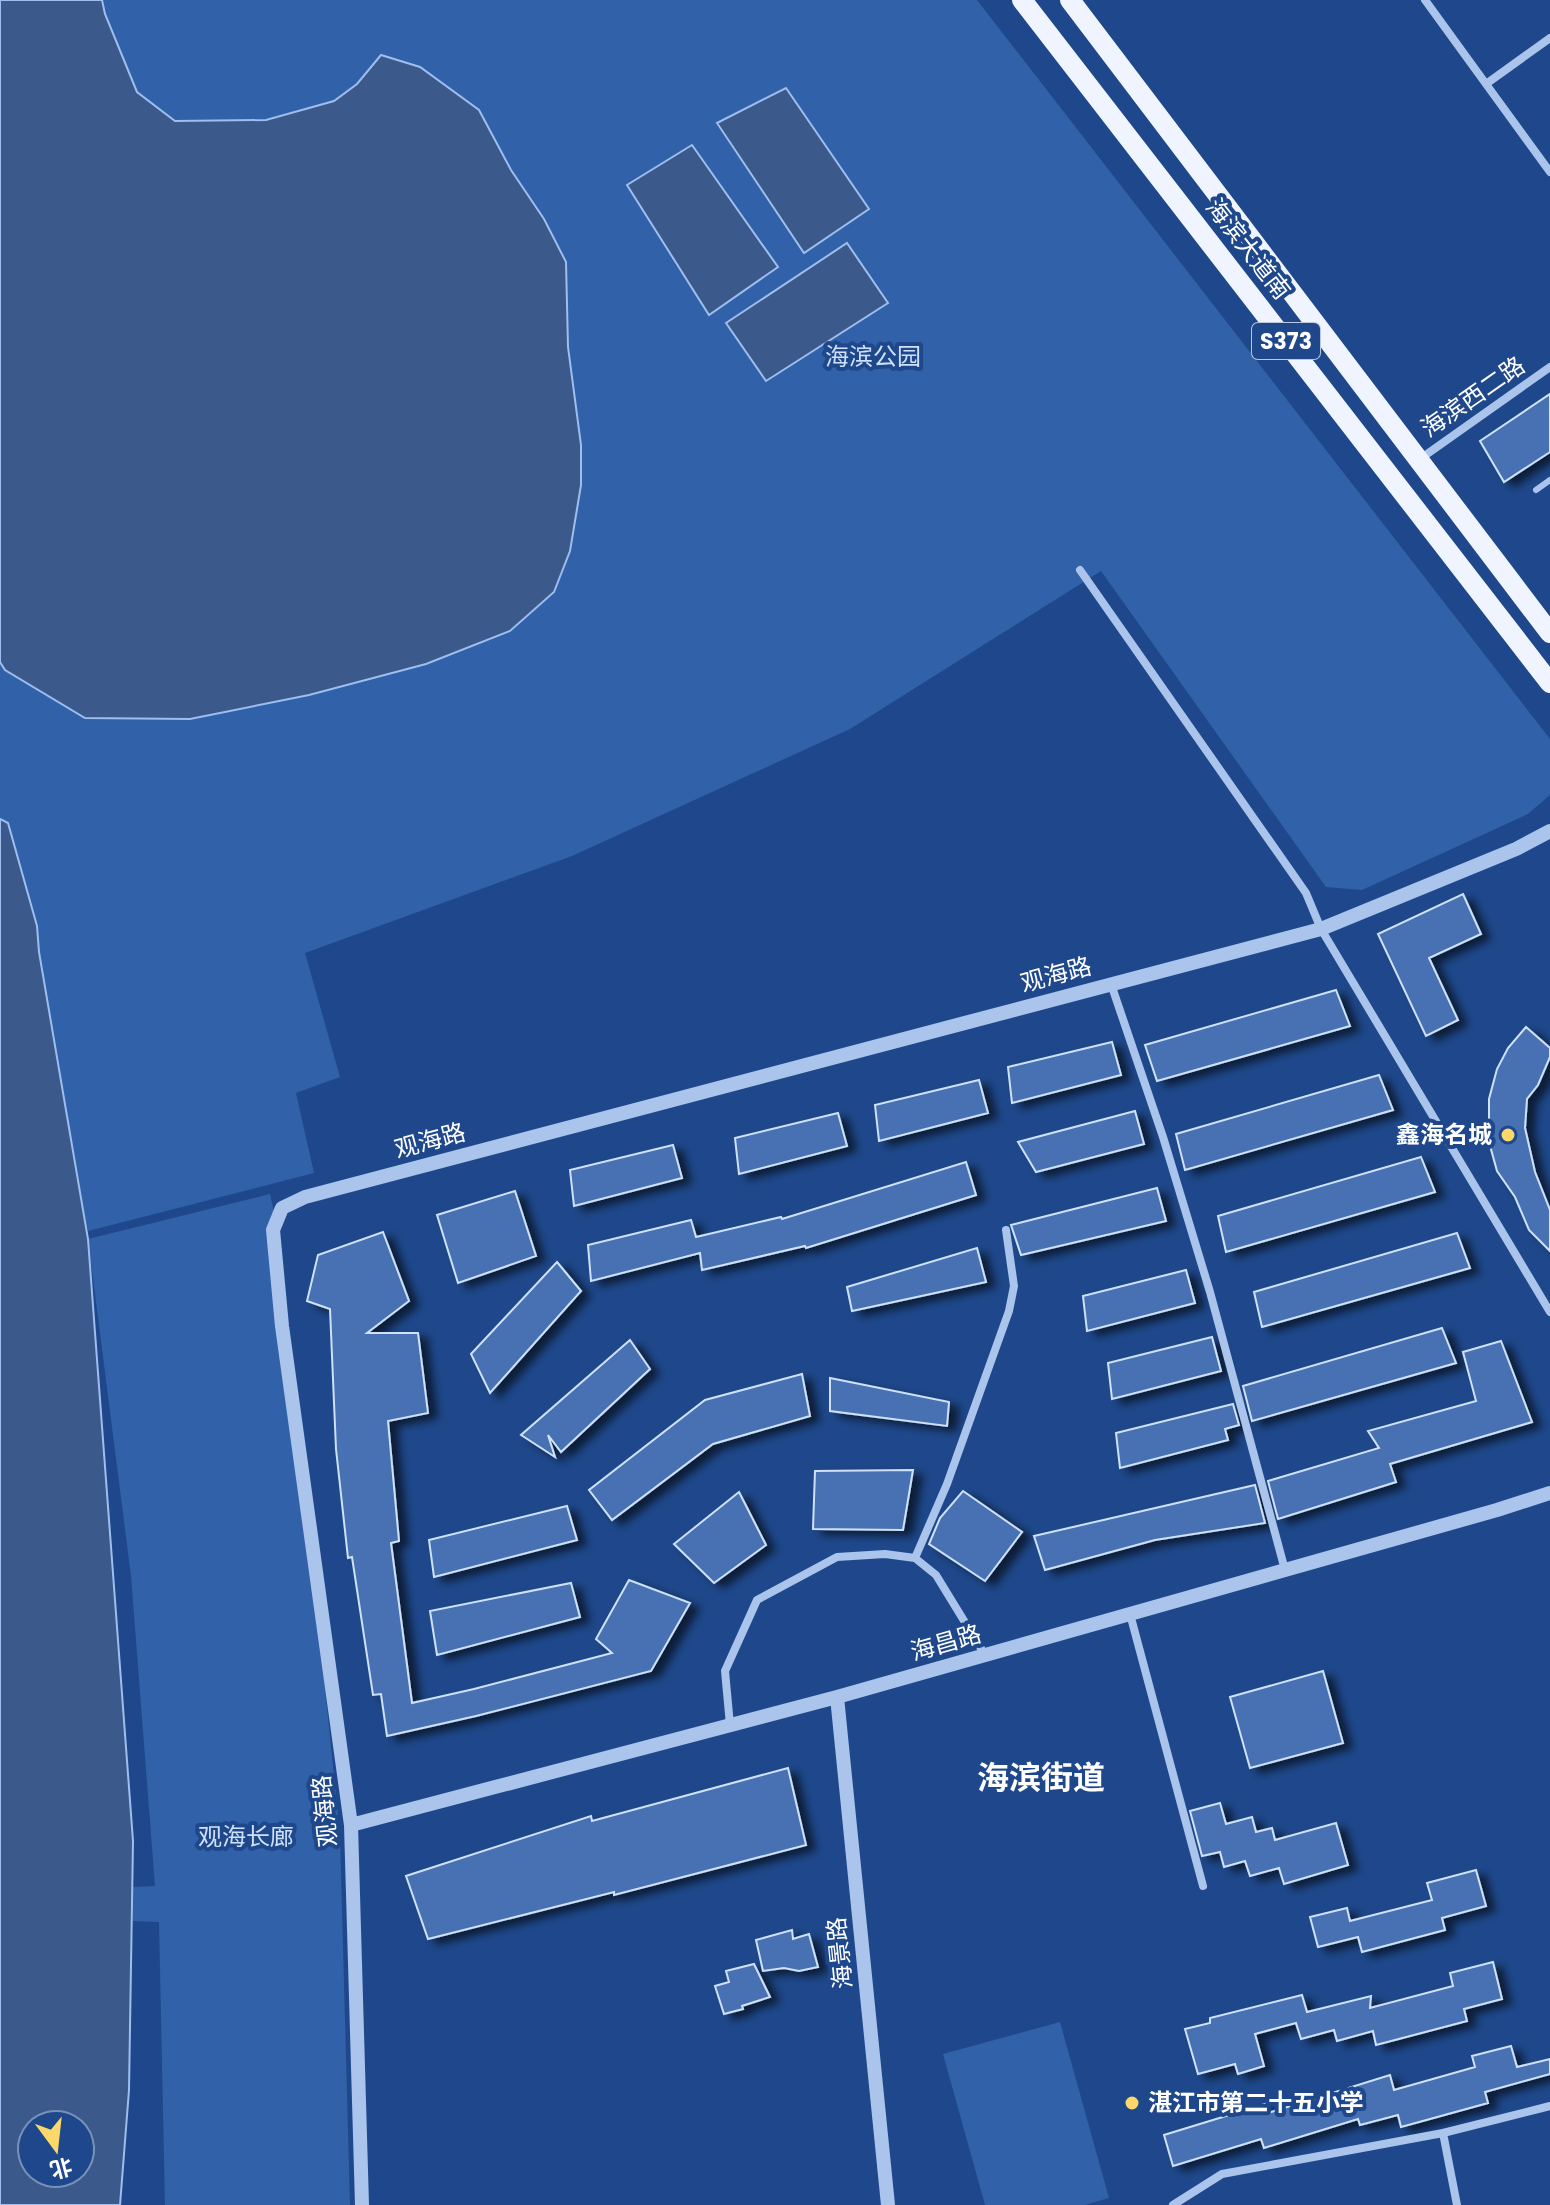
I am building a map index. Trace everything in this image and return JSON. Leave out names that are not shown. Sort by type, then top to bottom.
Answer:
[{"type":"main road","name":"海滨大道南","points":[[1022,0],[1550,683]]},
{"type":"main road","name":"海滨大道南","points":[[1070,0],[1550,633]]},
{"type":"street","points":[[1425,0],[1550,172]]},
{"type":"street","points":[[1486,84],[1550,38]]},
{"type":"street","name":"海滨西二路","points":[[1419,460],[1550,367]]},
{"type":"street","points":[[1080,570],[1306,893],[1321,929],[1550,1312]]},
{"type":"street","name":"观海路","points":[[362,2205],[351,1825],[282,1326],[273,1230],[282,1208],[305,1197],[1321,929],[1516,849],[1550,831]]},
{"type":"street","points":[[1111,984],[1163,1137],[1210,1292],[1285,1570]]},
{"type":"street","points":[[915,1558],[947,1484],[1009,1311],[1014,1286],[1006,1230]]},
{"type":"street","name":"海昌路","points":[[351,1825],[837,1697],[1550,1493]]},
{"type":"street","points":[[730,1725],[725,1671],[757,1600],[837,1557],[885,1554],[915,1558],[936,1575],[985,1655]]},
{"type":"street","points":[[1130,1614],[1203,1886]]},
{"type":"street","name":"海景路","points":[[837,1697],[888,2205]]},
{"type":"street","points":[[1173,2205],[1222,2174],[1443,2133],[1550,2106]]},
{"type":"street","points":[[1443,2133],[1457,2205]]},
{"type":"lane","points":[[1536,490],[1550,480]]},
{"type":"green space","name":"海滨公园","points":[[102,0],[977,0],[1550,739],[1550,795],[1528,814],[1362,890],[1326,887],[1101,571],[850,729],[572,856],[305,953],[340,1077],[296,1093],[314,1173],[88,1231],[0,838],[0,662],[5,670],[85,718],[309,695],[426,664],[510,631],[570,551],[581,485],[581,445],[568,347],[566,262],[544,219],[511,170],[382,55],[357,84],[334,101],[266,120],[175,121],[137,92]]},
{"type":"green space","name":"观海长廊","points":[[270,1194],[279,1235],[340,1835],[350,2205],[165,2205],[159,1922],[133,1921],[132,1887],[155,1886],[131,1576],[88,1239]]},
{"type":"green space","points":[[1060,2022],[1109,2198],[1085,2205],[985,2205],[943,2054]]},
{"type":"shaded area","points":[[0,0],[102,0],[137,92],[175,121],[266,120],[334,101],[357,84],[381,55],[420,67],[479,110],[566,262],[568,347],[581,445],[581,485],[570,551],[554,592],[510,631],[426,664],[309,695],[190,719],[85,718],[5,670],[0,662]]},
{"type":"shaded area","points":[[786,88],[869,209],[804,253],[717,123]]},
{"type":"shaded area","points":[[692,145],[778,267],[709,315],[627,185]]},
{"type":"shaded area","points":[[847,243],[888,303],[766,381],[726,323]]},
{"type":"shaded area","points":[[0,819],[8,823],[37,926],[88,1239],[133,1841],[129,2090],[120,2205],[0,2205]]},
{"type":"building","points":[[1550,394],[1550,452],[1504,482],[1480,441]]},
{"type":"building","points":[[1463,894],[1481,934],[1429,958],[1458,1020],[1426,1036],[1378,934]]},
{"type":"building","points":[[1336,990],[1350,1026],[1157,1081],[1145,1045]]},
{"type":"building","name":"鑫海名城","points":[[1526,1027],[1550,1048],[1550,1057],[1538,1085],[1527,1099],[1525,1128],[1535,1172],[1550,1210],[1550,1251],[1529,1230],[1515,1197],[1497,1171],[1489,1142],[1489,1099],[1497,1069],[1508,1048]]},
{"type":"building","points":[[1112,1042],[1121,1075],[1012,1103],[1008,1067]]},
{"type":"building","points":[[1379,1075],[1393,1110],[1185,1170],[1176,1134]]},
{"type":"building","points":[[979,1080],[988,1113],[879,1141],[875,1105]]},
{"type":"building","points":[[1135,1111],[1144,1144],[1036,1172],[1018,1142]]},
{"type":"building","points":[[838,1113],[847,1146],[739,1174],[735,1138]]},
{"type":"building","points":[[673,1145],[682,1178],[574,1206],[570,1170]]},
{"type":"building","points":[[1421,1157],[1435,1192],[1226,1252],[1218,1216]]},
{"type":"building","points":[[966,1162],[976,1195],[806,1248],[702,1270],[700,1253],[591,1281],[588,1245],[691,1220],[696,1237],[782,1219]]},
{"type":"building","points":[[1157,1188],[1166,1221],[1021,1255],[1011,1225]]},
{"type":"building","points":[[515,1191],[536,1256],[458,1283],[437,1215]]},
{"type":"building","points":[[383,1232],[409,1301],[367,1333],[418,1333],[428,1413],[388,1421],[399,1541],[391,1543],[412,1703],[612,1653],[596,1639],[629,1580],[690,1603],[651,1671],[387,1736],[381,1694],[373,1695],[352,1557],[348,1558],[336,1449],[330,1309],[307,1301],[318,1255]]},
{"type":"building","points":[[1457,1233],[1470,1268],[1262,1327],[1254,1292]]},
{"type":"building","points":[[977,1248],[986,1282],[852,1311],[847,1287]]},
{"type":"building","points":[[557,1262],[581,1291],[490,1393],[471,1354]]},
{"type":"building","points":[[1186,1270],[1195,1303],[1087,1331],[1083,1296]]},
{"type":"building","points":[[1442,1328],[1456,1363],[1252,1421],[1243,1386]]},
{"type":"building","points":[[1212,1337],[1221,1371],[1112,1399],[1108,1363]]},
{"type":"building","points":[[630,1340],[650,1369],[561,1452],[548,1435],[555,1457],[521,1435]]},
{"type":"building","points":[[1501,1341],[1532,1422],[1390,1464],[1396,1482],[1278,1519],[1268,1481],[1379,1448],[1368,1431],[1476,1401],[1463,1352]]},
{"type":"building","points":[[802,1374],[810,1416],[713,1444],[612,1520],[589,1490],[705,1400]]},
{"type":"building","points":[[830,1378],[949,1402],[947,1426],[830,1411]]},
{"type":"building","points":[[1233,1404],[1239,1425],[1225,1429],[1228,1440],[1120,1468],[1116,1433]]},
{"type":"building","points":[[913,1470],[903,1530],[813,1529],[815,1471]]},
{"type":"building","points":[[1255,1485],[1265,1523],[1155,1540],[1045,1570],[1034,1536]]},
{"type":"building","points":[[963,1491],[1022,1532],[985,1581],[929,1544],[940,1518]]},
{"type":"building","points":[[739,1492],[766,1545],[714,1583],[674,1544]]},
{"type":"building","points":[[567,1506],[577,1540],[434,1577],[429,1540]]},
{"type":"building","points":[[571,1583],[580,1617],[437,1655],[430,1611]]},
{"type":"building","points":[[1323,1671],[1343,1743],[1250,1768],[1230,1697]]},
{"type":"building","points":[[788,1768],[806,1845],[428,1939],[406,1876],[591,1816],[592,1821]]},
{"type":"building","points":[[1220,1803],[1226,1824],[1252,1817],[1256,1832],[1272,1828],[1275,1840],[1336,1823],[1348,1865],[1284,1884],[1279,1868],[1250,1876],[1245,1861],[1224,1867],[1220,1852],[1202,1856],[1190,1811]]},
{"type":"building","points":[[1476,1870],[1486,1906],[1442,1918],[1445,1930],[1362,1952],[1358,1937],[1318,1947],[1310,1917],[1347,1908],[1350,1921],[1432,1900],[1427,1883]]},
{"type":"building","points":[[792,1930],[793,1939],[809,1934],[818,1967],[799,1971],[784,1968],[763,1971],[756,1940]]},
{"type":"building","points":[[1493,1962],[1502,1999],[1464,2009],[1467,2021],[1376,2045],[1373,2031],[1337,2041],[1334,2030],[1301,2039],[1296,2023],[1255,2034],[1264,2066],[1238,2074],[1235,2064],[1198,2074],[1185,2029],[1210,2023],[1210,2018],[1302,1995],[1307,2012],[1371,1996],[1370,2008],[1453,1986],[1450,1973]]},
{"type":"building","points":[[754,1964],[770,1997],[724,2014],[715,1986],[729,1982],[726,1971]]},
{"type":"building","points":[[1511,2046],[1517,2067],[1550,2059],[1550,2074],[1485,2092],[1488,2103],[1401,2127],[1398,2115],[1360,2125],[1358,2119],[1264,2148],[1261,2139],[1173,2166],[1164,2135],[1265,2104],[1268,2113],[1390,2075],[1394,2090],[1475,2067],[1472,2056]]},
{"type":"place","name":"鑫海名城","points":[[1508,1135]]},
{"type":"place","name":"湛江市第二十五小学","points":[[1132,2103]]},
{"type":"district","name":"海滨街道","points":[[1041,1778]]}]
